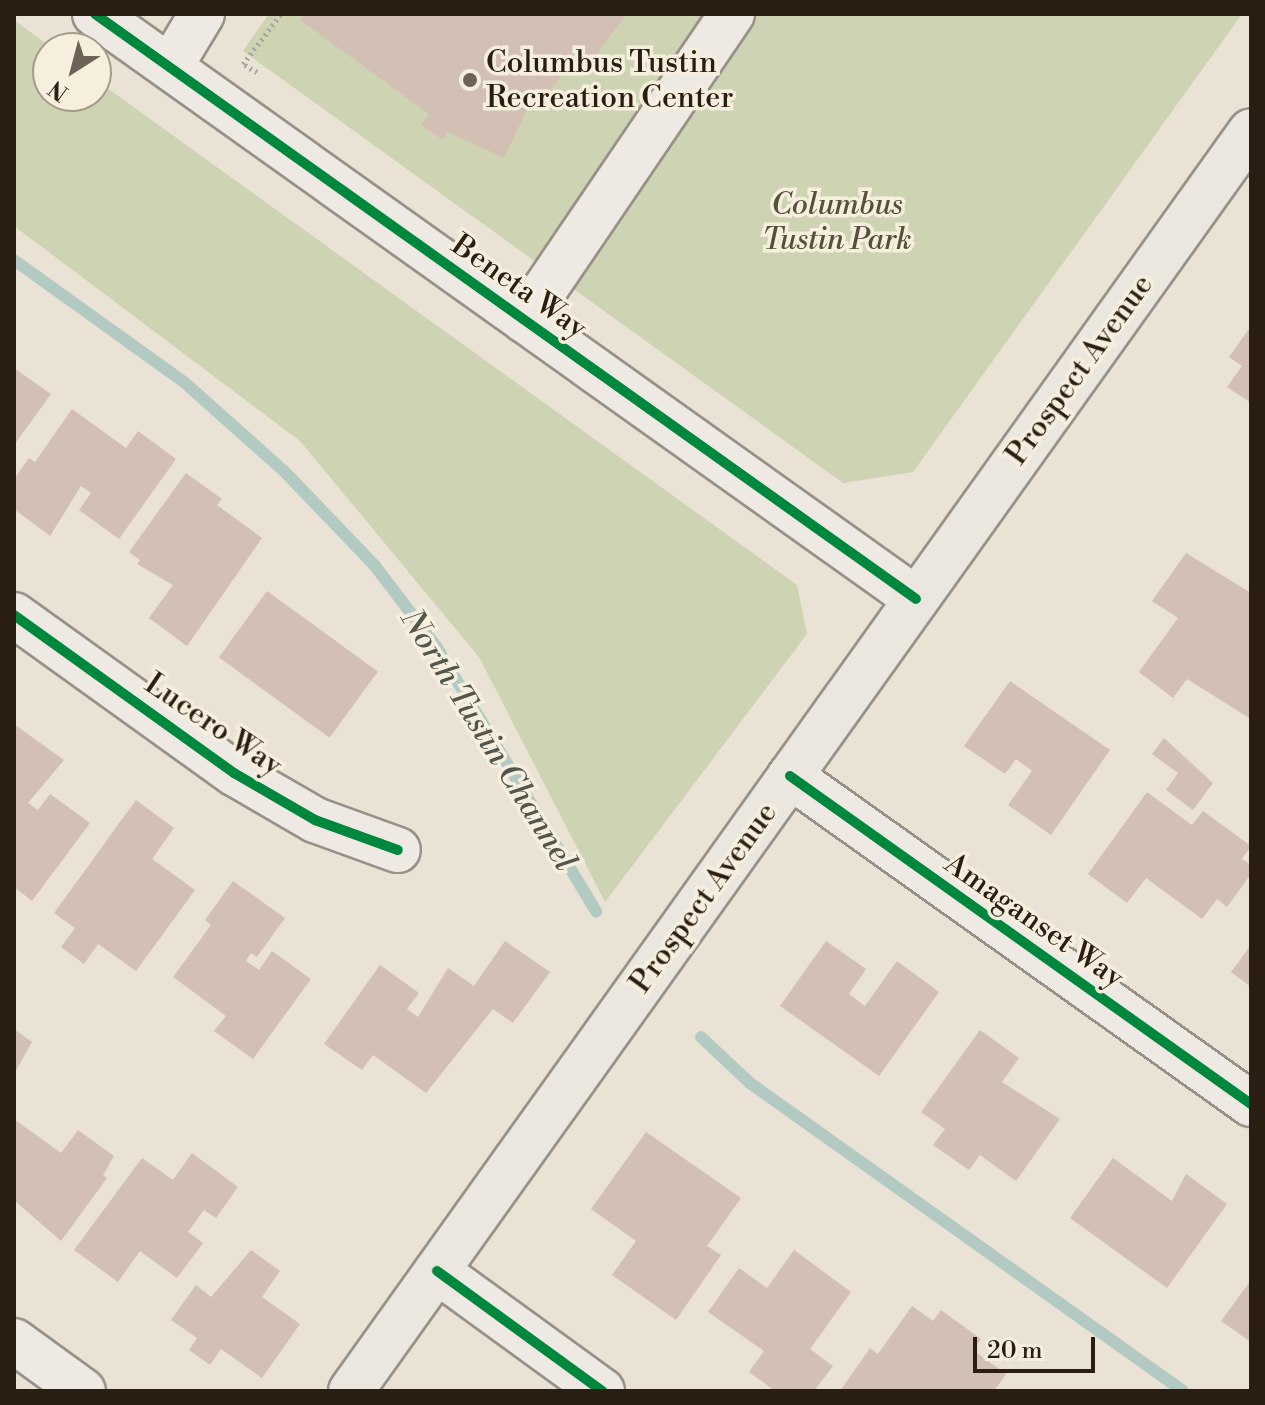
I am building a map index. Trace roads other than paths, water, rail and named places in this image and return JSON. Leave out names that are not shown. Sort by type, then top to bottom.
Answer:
[{"type":"main road","name":"Prospect Avenue","points":[[351,1391],[1251,131]]},
{"type":"street","name":"Beneta Way","points":[[95,14],[916,599]]},
{"type":"street","points":[[170,67],[202,14]]},
{"type":"street","points":[[524,320],[732,14]]},
{"type":"street","name":"Lucero Way","points":[[14,615],[234,773],[315,820],[398,850]]},
{"type":"street","name":"Amaganset Way","points":[[790,776],[1251,1104]]},
{"type":"street","points":[[437,1271],[602,1391]]},
{"type":"street","points":[[14,1341],[83,1391]]},
{"type":"waterway","name":"North Tustin Channel","points":[[14,260],[184,382],[284,471],[375,566],[436,646],[596,911]]},
{"type":"waterway","name":"North Tustin Channel","points":[[701,1037],[750,1083],[1183,1391]]},
{"type":"place","name":"Columbus Tustin Recreation Center","points":[[470,80]]},
{"type":"park label","name":"Columbus Tustin Park","points":[[837,222]]}]
